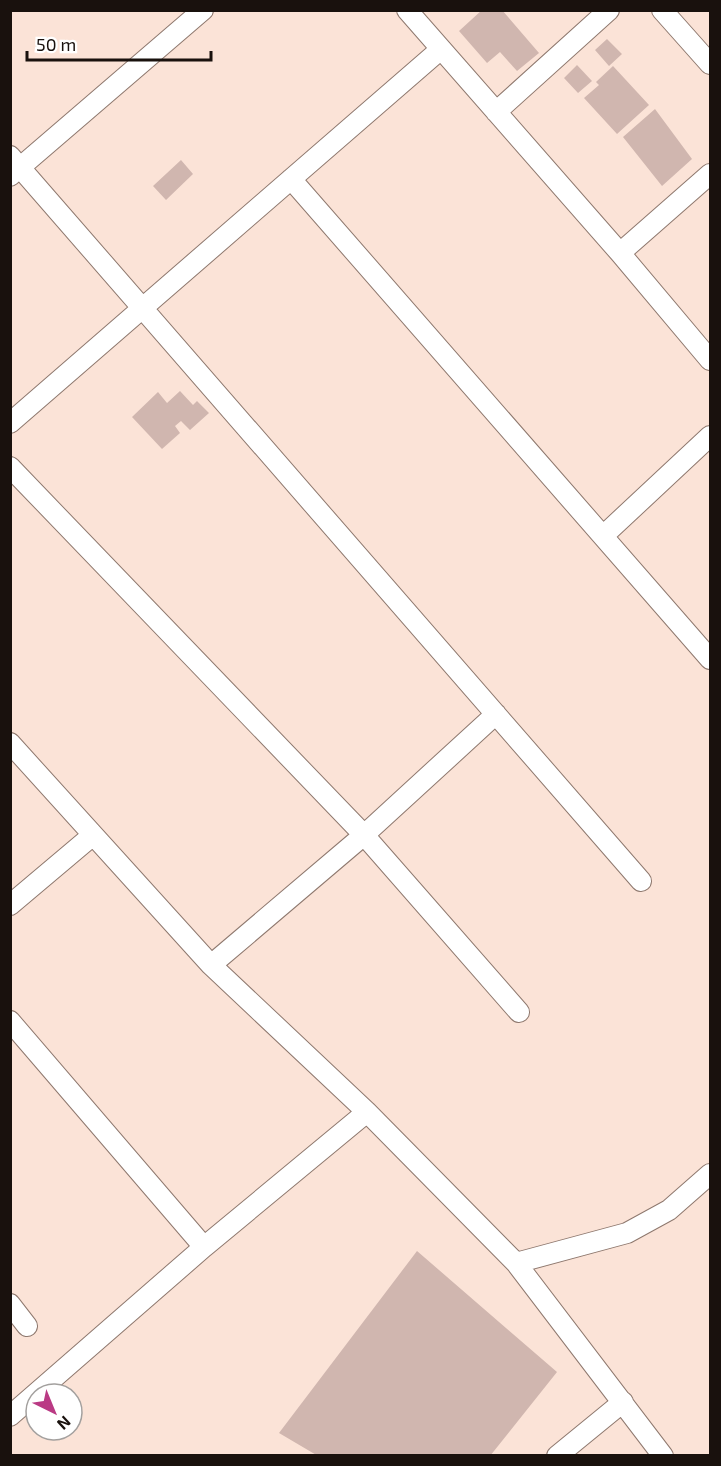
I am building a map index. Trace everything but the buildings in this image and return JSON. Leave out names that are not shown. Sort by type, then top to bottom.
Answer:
[{"type":"street","points":[[203,10],[14,167],[143,308],[641,880]]},
{"type":"street","points":[[407,10],[711,360]]},
{"type":"street","points":[[496,112],[609,10]]},
{"type":"street","points":[[662,10],[711,64]]},
{"type":"street","points":[[10,423],[441,49]]},
{"type":"street","points":[[620,253],[711,174]]},
{"type":"street","points":[[291,179],[711,659]]},
{"type":"street","points":[[603,536],[711,436]]},
{"type":"street","points":[[10,467],[364,835],[519,1012]]},
{"type":"street","points":[[211,965],[364,835],[496,714]]},
{"type":"street","points":[[10,743],[211,965],[367,1112],[516,1263],[663,1455]]},
{"type":"street","points":[[10,905],[93,835]]},
{"type":"street","points":[[10,1021],[204,1247]]},
{"type":"street","points":[[10,1416],[204,1247],[367,1112]]},
{"type":"street","points":[[516,1263],[627,1233],[669,1210],[711,1174]]},
{"type":"street","points":[[10,1304],[27,1326]]},
{"type":"street","points":[[557,1455],[623,1402]]}]
